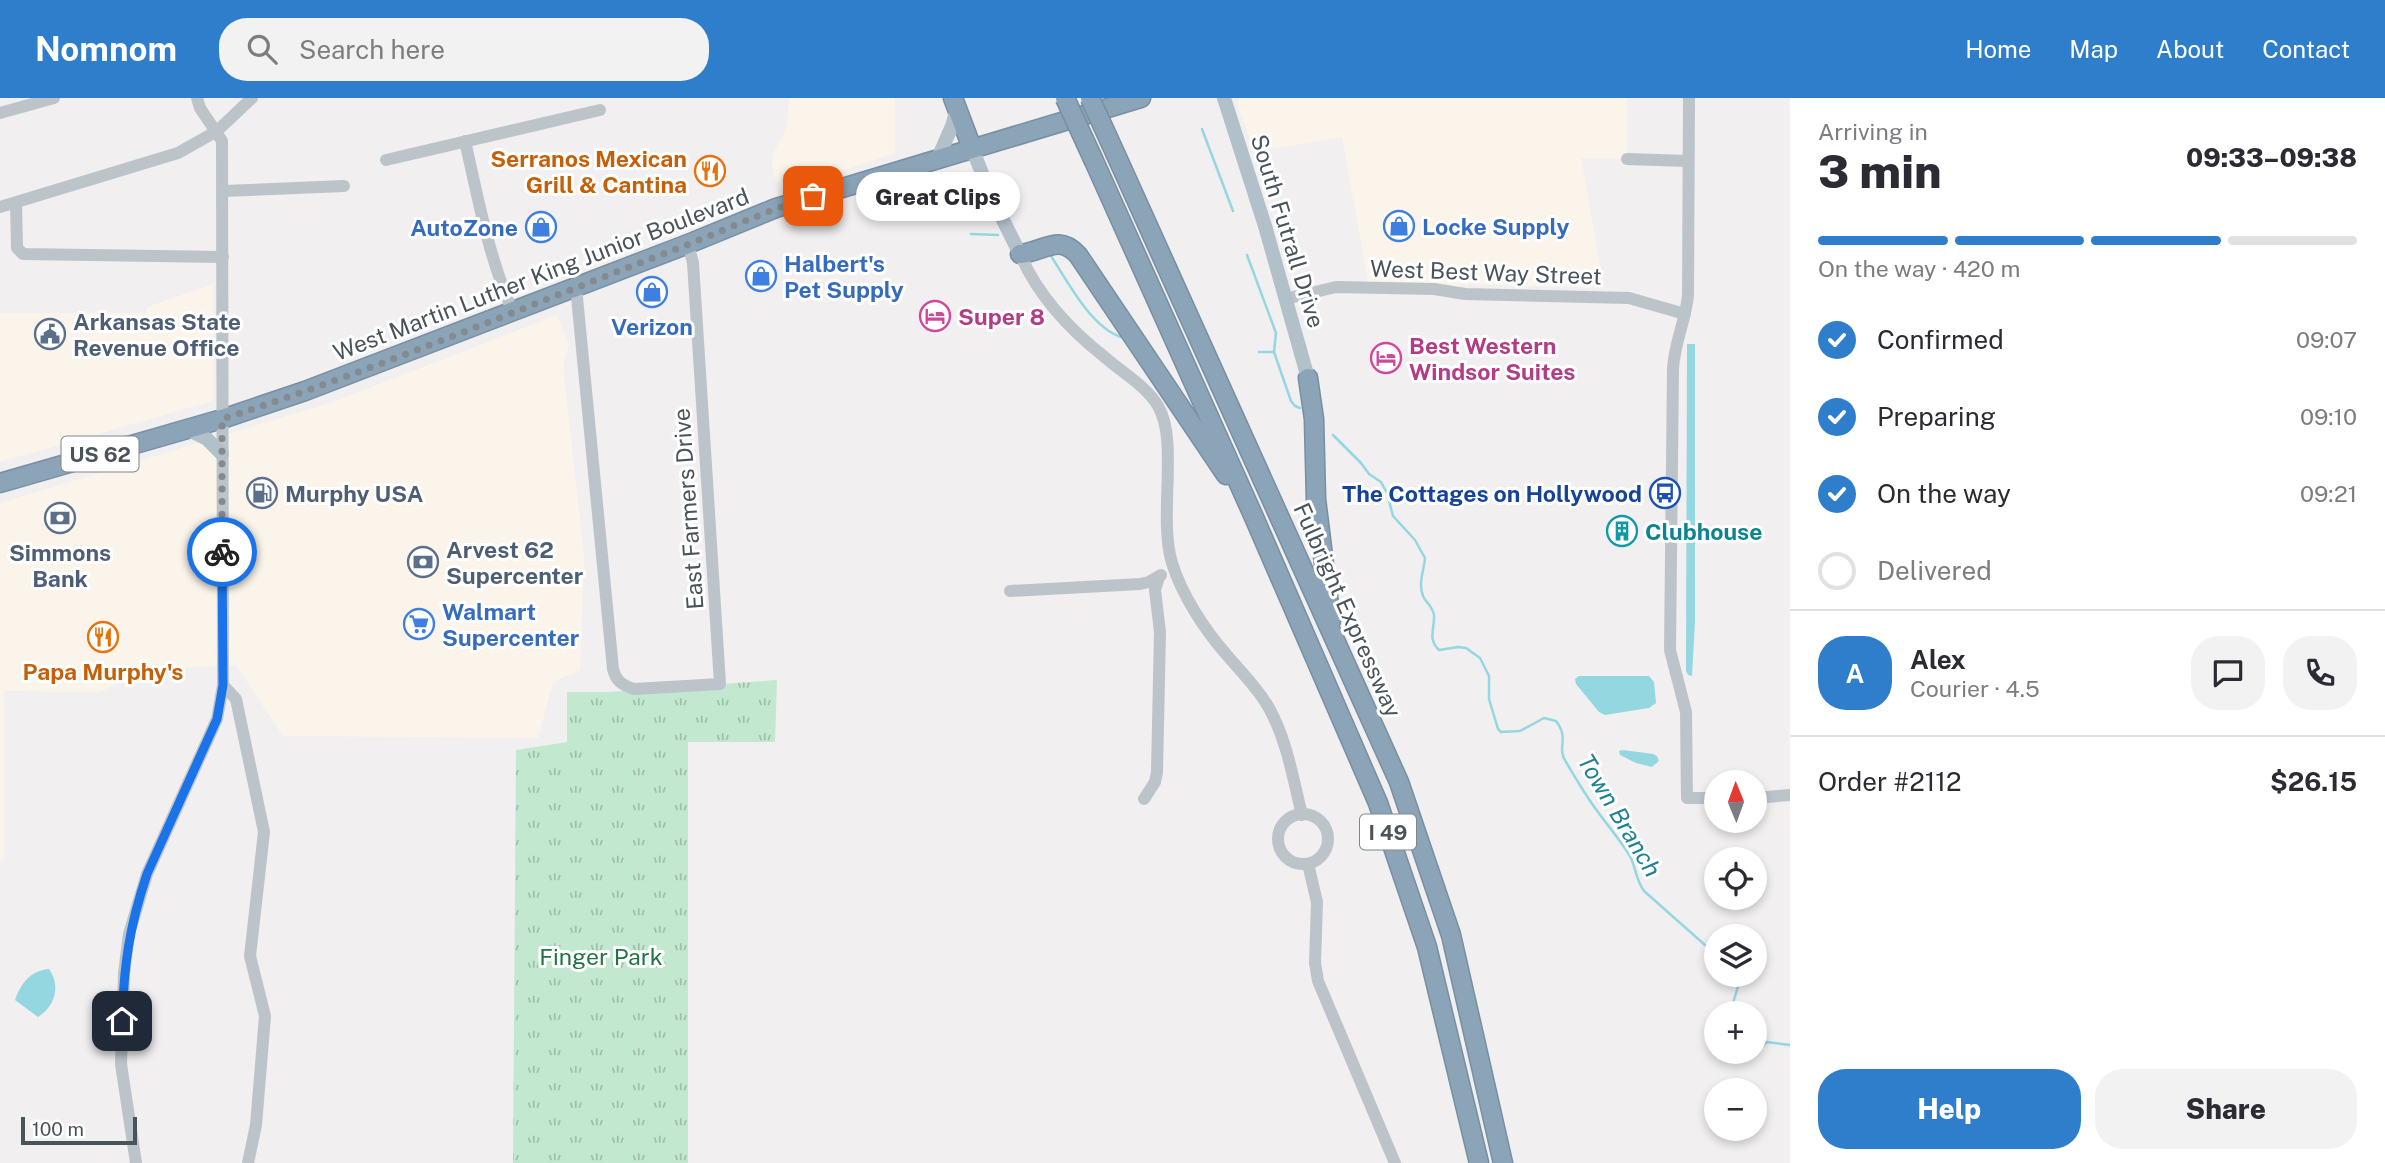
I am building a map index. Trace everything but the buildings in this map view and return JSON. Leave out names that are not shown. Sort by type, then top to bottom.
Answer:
[{"type":"highway","name":"I 49","points":[[1065,98],[1253,515],[1378,803],[1427,947],[1479,1163]]},
{"type":"highway","name":"Fulbright Expressway","points":[[1090,98],[1399,782],[1451,935],[1503,1163]]},
{"type":"highway","name":"West Martin Luther King Junior Boulevard","points":[[0,483],[222,419],[330,382],[776,208],[1141,98]]},
{"type":"highway","points":[[955,104],[972,148]]},
{"type":"highway","points":[[1020,254],[1034,253],[1055,244],[1067,246],[1078,256],[1253,515]]},
{"type":"highway","points":[[1308,377],[1314,419],[1316,499],[1334,639]]},
{"type":"main road","name":"South Futrall Drive","points":[[1224,98],[1265,226],[1308,377]]},
{"type":"main road","points":[[938,158],[952,126],[955,104]]},
{"type":"main road","points":[[972,148],[990,196],[1020,254]]},
{"type":"main road","points":[[187,429],[207,439],[222,454]]},
{"type":"street","points":[[0,113],[52,98]]},
{"type":"street","points":[[136,1163],[121,1064],[124,973],[129,934],[147,874],[217,719],[223,685],[222,141],[200,108],[197,98]]},
{"type":"street","points":[[0,207],[160,160],[193,146],[217,131],[252,98]]},
{"type":"street","points":[[1689,98],[1688,295],[1673,357],[1670,650],[1686,712],[1687,798],[1704,798]]},
{"type":"street","points":[[386,160],[600,110]]},
{"type":"street","points":[[465,141],[482,216],[506,298],[513,312]]},
{"type":"street","points":[[1627,159],[1688,161]]},
{"type":"street","points":[[223,191],[344,186]]},
{"type":"street","points":[[16,203],[18,248],[23,254],[223,257]]},
{"type":"street","name":"East Farmers Drive","points":[[576,287],[615,678],[634,689],[720,684],[693,263],[688,244]]},
{"type":"street","points":[[1020,254],[1040,290],[1064,321],[1157,404],[1166,430],[1166,526],[1172,563],[1186,596],[1211,635],[1269,707],[1281,735],[1302,815]]},
{"type":"street","name":"West Best Way Street","points":[[1285,299],[1336,287],[1434,289],[1465,294],[1629,298],[1685,314]]},
{"type":"street","points":[[1144,799],[1151,790],[1157,772],[1160,632],[1155,590],[1159,577],[1172,563]]},
{"type":"street","points":[[1010,591],[1140,584],[1159,577]]},
{"type":"street","points":[[223,685],[236,699],[264,832],[250,956],[265,1016],[256,1125],[248,1163]]},
{"type":"street","points":[[1768,797],[1790,795]]},
{"type":"street","points":[[1302,815],[1320,820],[1328,834],[1322,856],[1308,864],[1292,862],[1280,849],[1278,841],[1283,825],[1289,819],[1302,815]]},
{"type":"street","points":[[1308,864],[1317,902],[1315,963],[1318,981],[1395,1163]]},
{"type":"shaded area","points":[[789,98],[895,98],[895,153],[783,191],[774,176],[772,161],[773,153],[787,127]]},
{"type":"shaded area","points":[[1239,98],[1627,98],[1627,159],[1581,158],[1604,288],[1460,284],[1458,293],[1369,288],[1342,137],[1254,152],[1238,106]]},
{"type":"shaded area","points":[[213,284],[213,401],[0,462],[0,313],[146,313],[147,307]]},
{"type":"shaded area","points":[[557,315],[569,345],[563,365],[584,557],[580,670],[553,682],[538,738],[283,736],[236,665],[149,670],[99,692],[4,691],[4,859],[0,860],[0,503],[330,403]]},
{"type":"green space","name":"Finger Park","points":[[777,680],[775,742],[688,742],[688,1163],[513,1163],[516,750],[567,742],[567,692],[609,692]]},
{"type":"water","points":[[1687,344],[1695,344],[1695,622],[1692,676],[1686,671]]},
{"type":"water","points":[[1579,676],[1649,676],[1654,682],[1656,703],[1649,708],[1605,715],[1599,712],[1576,684],[1575,679]]},
{"type":"water","points":[[1619,751],[1653,754],[1659,761],[1652,767],[1636,763],[1620,755]]},
{"type":"water","points":[[49,969],[55,982],[54,995],[49,1007],[38,1017],[15,1000],[28,978]]},
{"type":"waterway","points":[[1202,129],[1233,211]]},
{"type":"waterway","points":[[971,234],[998,235]]},
{"type":"waterway","points":[[1247,255],[1276,333],[1274,352],[1291,401],[1300,408]]},
{"type":"waterway","points":[[1051,256],[1090,314],[1110,332],[1121,337]]},
{"type":"waterway","points":[[1259,352],[1273,352]]},
{"type":"waterway","name":"Town Branch","points":[[1333,435],[1369,474],[1381,482],[1393,516],[1415,540],[1425,558],[1422,591],[1433,612],[1432,638],[1435,646],[1439,650],[1466,648],[1480,658],[1489,676],[1489,699],[1501,732],[1520,731],[1544,718],[1556,721],[1563,738],[1563,757],[1589,800],[1630,856],[1644,891],[1704,944]]},
{"type":"waterway","name":"Town Branch","points":[[1734,1001],[1738,987]]},
{"type":"waterway","name":"Town Branch","points":[[1767,1042],[1790,1045]]},
{"type":"way so far","points":[[222,552],[222,419],[350,375],[776,208],[813,196]]},
{"type":"place","name":"Serranos Mexican Grill & Cantina","points":[[710,171]]},
{"type":"place","name":"Great Clips","points":[[813,196]]},
{"type":"place","name":"Locke Supply","points":[[1399,226]]},
{"type":"place","name":"AutoZone","points":[[541,227]]},
{"type":"place","name":"Halbert's Pet Supply","points":[[761,276]]},
{"type":"place","name":"Verizon","points":[[652,292]]},
{"type":"place","name":"Super 8","points":[[935,316]]},
{"type":"place","name":"Arkansas State Revenue Office","points":[[50,334]]},
{"type":"place","name":"Best Western Windsor Suites","points":[[1386,358]]},
{"type":"place","name":"Murphy USA","points":[[262,493]]},
{"type":"place","name":"The Cottages on Hollywood","points":[[1665,493]]},
{"type":"place","name":"Simmons Bank","points":[[60,518]]},
{"type":"place","name":"Clubhouse","points":[[1622,531]]},
{"type":"place","name":"Arvest 62 Supercenter","points":[[423,562]]},
{"type":"place","name":"Walmart Supercenter","points":[[419,624]]},
{"type":"place","name":"Papa Murphy's","points":[[103,637]]},
{"type":"route","points":[[122,1021],[126,954],[134,915],[147,874],[217,719],[222,701],[222,552]]}]
